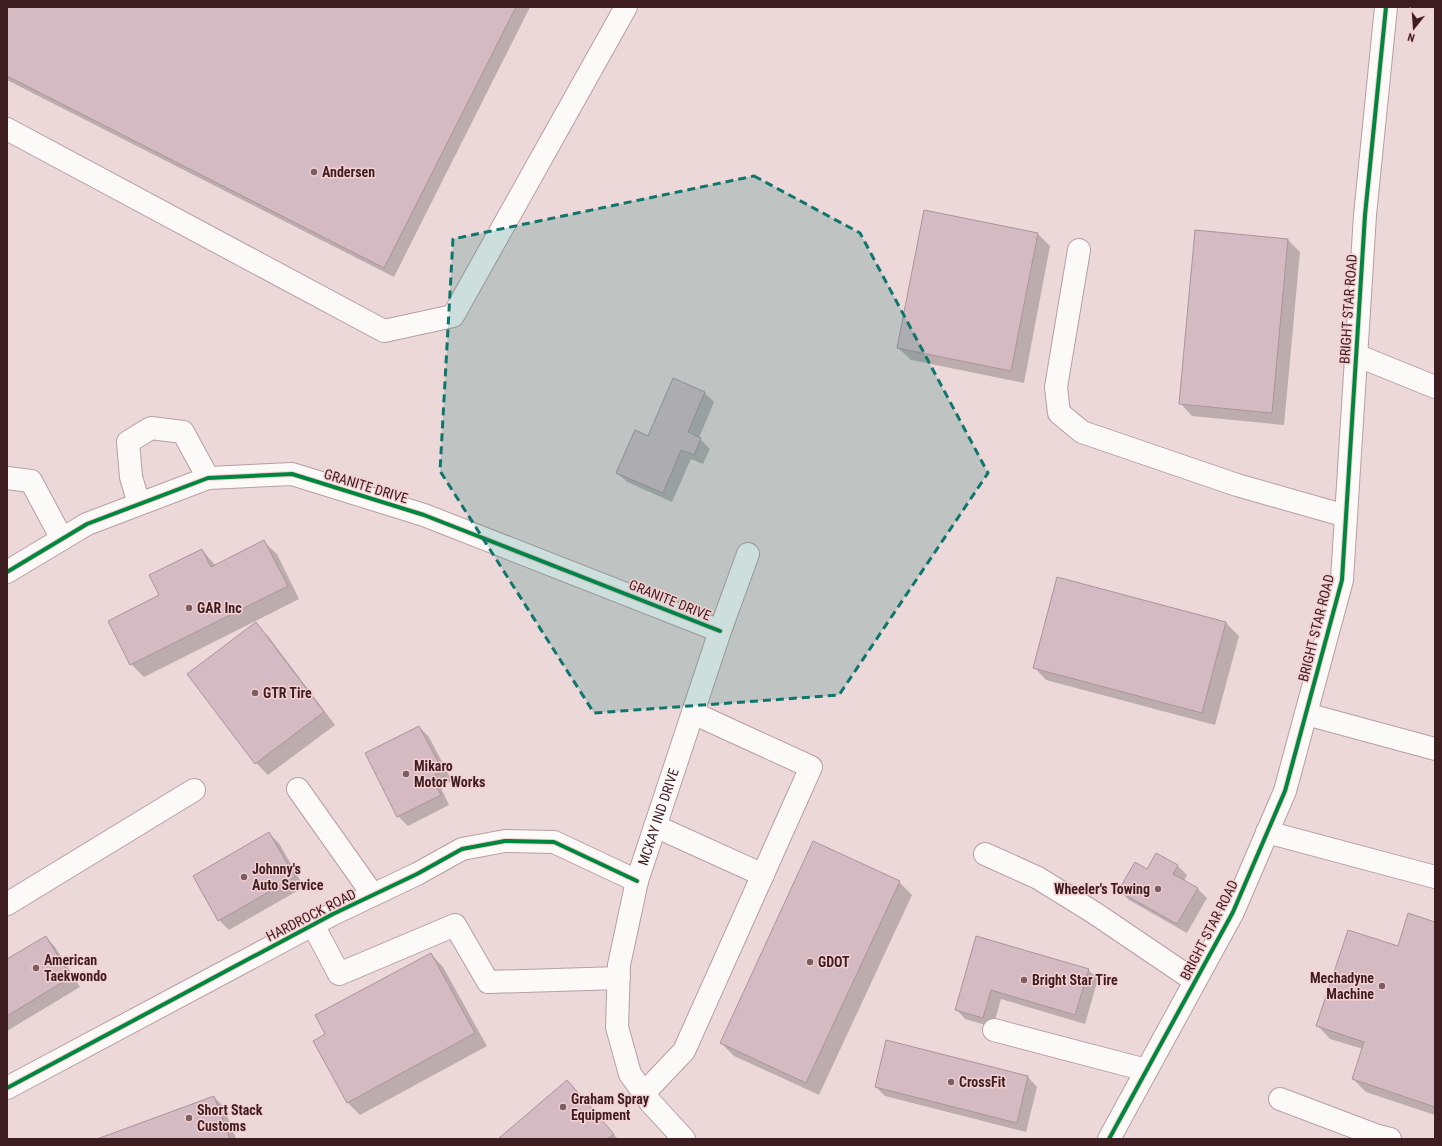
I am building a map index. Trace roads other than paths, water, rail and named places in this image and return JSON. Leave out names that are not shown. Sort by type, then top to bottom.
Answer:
[{"type":"street","points":[[7,129],[384,331],[453,316],[626,7]]},
{"type":"street","name":"BRIGHT STAR ROAD","points":[[1109,1139],[1233,912],[1285,791],[1342,580],[1368,186],[1386,7]]},
{"type":"street","points":[[1079,250],[1056,387],[1059,413],[1082,432],[1237,485],[1346,516]]},
{"type":"street","points":[[1356,355],[1435,387]]},
{"type":"street","points":[[139,504],[130,476],[128,442],[151,428],[183,432],[208,478]]},
{"type":"street","name":"GRANITE DRIVE","points":[[7,572],[87,524],[208,478],[292,474],[424,515],[720,632]]},
{"type":"street","points":[[7,478],[31,481],[62,539]]},
{"type":"street","name":"MCKAY IND DRIVE","points":[[684,1139],[644,1093],[630,1074],[617,1026],[619,965],[637,881],[720,632],[748,554]]},
{"type":"street","points":[[644,1093],[684,1051],[811,767],[693,713]]},
{"type":"street","points":[[1306,714],[1435,749]]},
{"type":"street","points":[[298,789],[373,895]]},
{"type":"street","points":[[7,904],[194,790]]},
{"type":"street","points":[[655,826],[762,874]]},
{"type":"street","points":[[1267,832],[1435,876]]},
{"type":"street","name":"HARDROCK ROAD","points":[[7,1088],[313,925],[417,874],[462,849],[505,841],[554,842],[637,881]]},
{"type":"street","points":[[985,854],[1038,878],[1093,912],[1195,981]]},
{"type":"street","points":[[313,925],[339,974],[455,925],[488,982],[619,978]]},
{"type":"street","points":[[994,1030],[1146,1070]]},
{"type":"street","points":[[1280,1099],[1378,1136],[1390,1139]]},
{"type":"place","name":"Andersen","points":[[314,172]]},
{"type":"place","name":"GAR Inc","points":[[189,608]]},
{"type":"place","name":"GTR Tire","points":[[255,693]]},
{"type":"place","name":"Mikaro Motor Works","points":[[406,774]]},
{"type":"place","name":"Johnny's Auto Service","points":[[244,877]]},
{"type":"place","name":"Wheeler's Towing","points":[[1158,889]]},
{"type":"place","name":"GDOT","points":[[810,962]]},
{"type":"place","name":"American Taekwondo","points":[[36,968]]},
{"type":"place","name":"Bright Star Tire","points":[[1024,980]]},
{"type":"place","name":"Mechadyne Machine","points":[[1382,986]]},
{"type":"place","name":"CrossFit","points":[[951,1082]]},
{"type":"place","name":"Graham Spray Equipment","points":[[563,1107]]},
{"type":"place","name":"Short Stack Customs","points":[[189,1118]]}]
